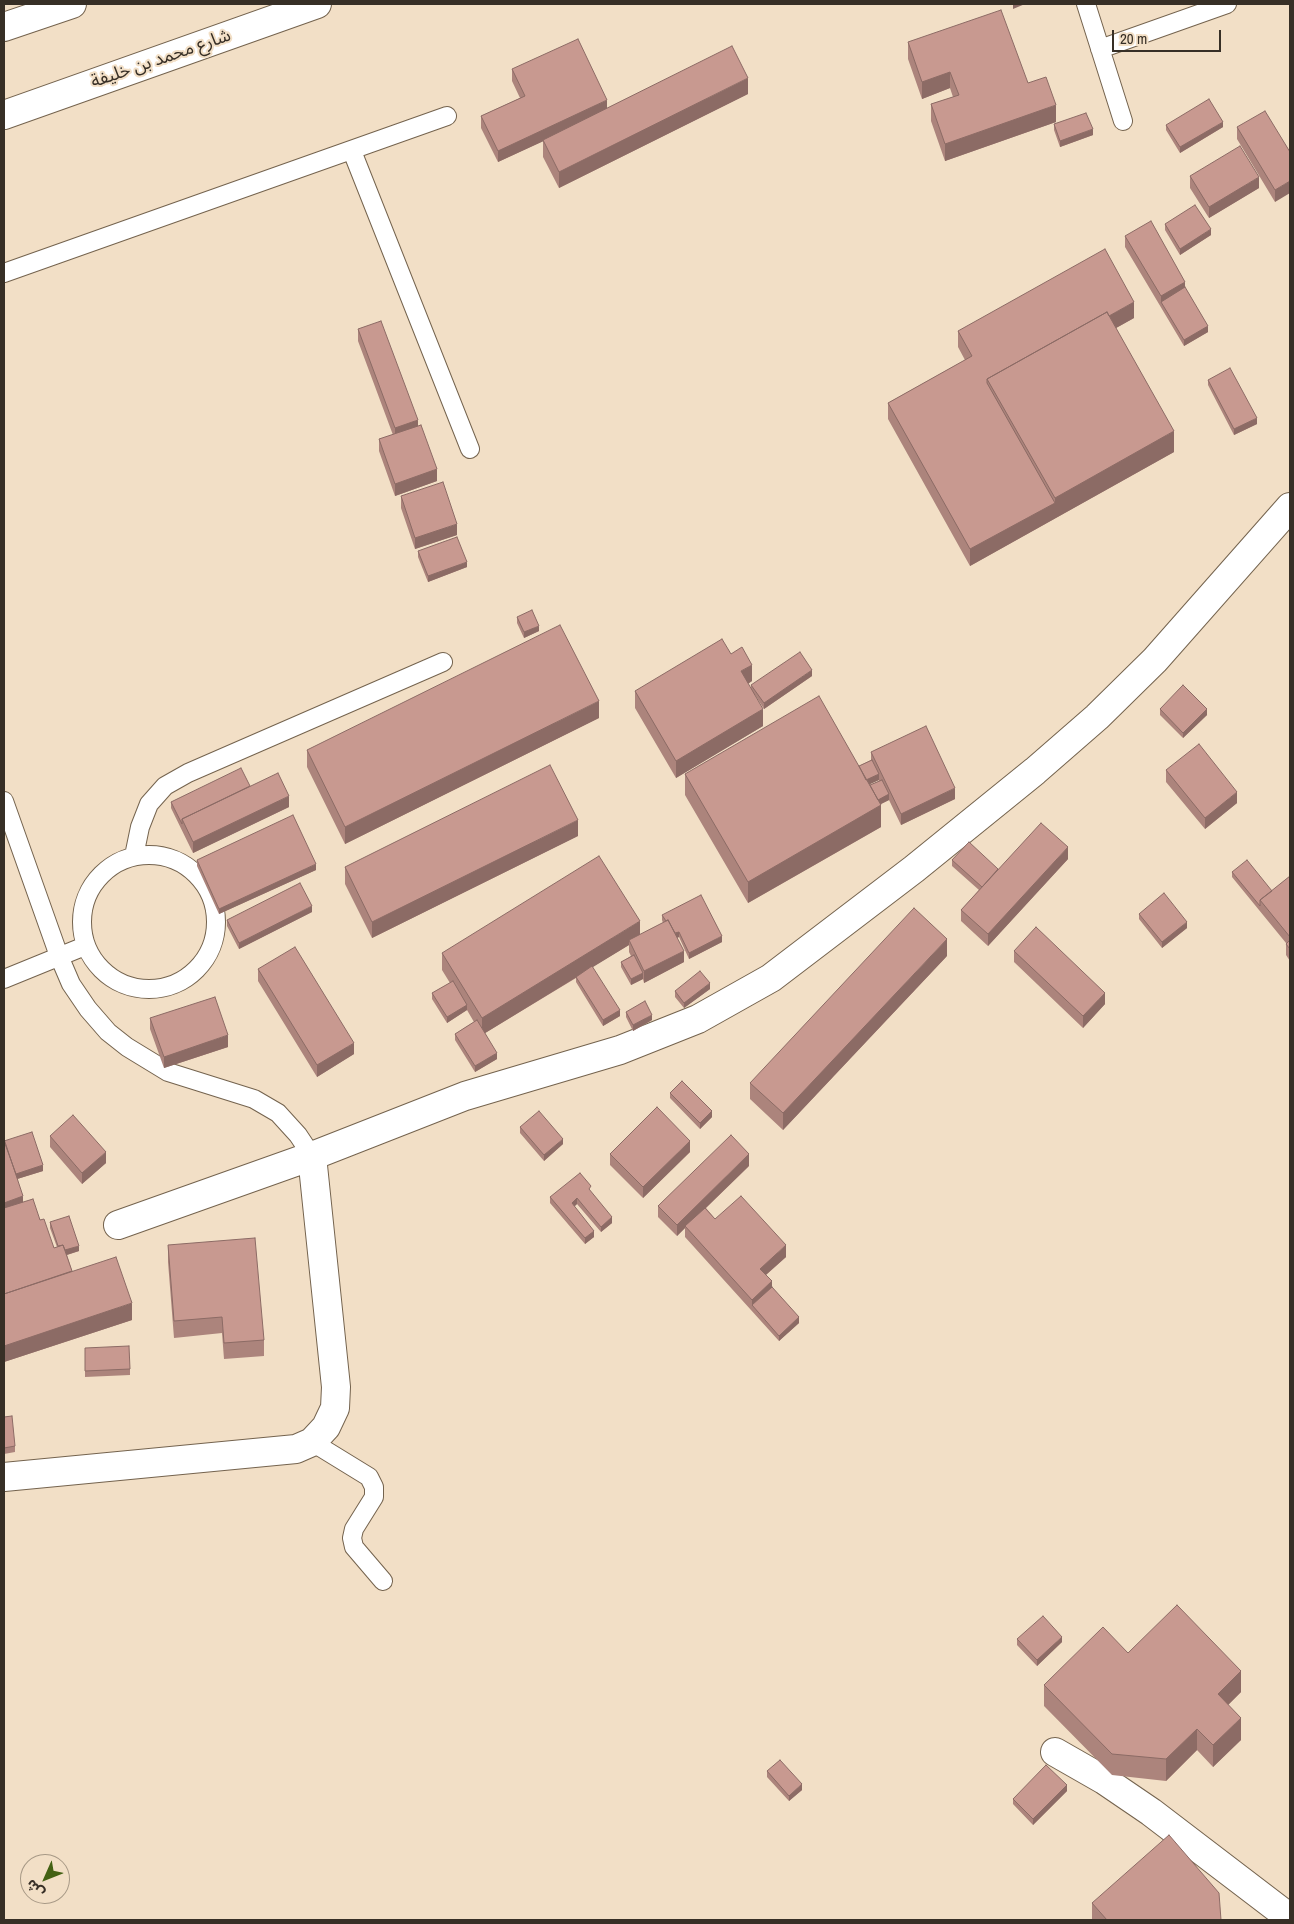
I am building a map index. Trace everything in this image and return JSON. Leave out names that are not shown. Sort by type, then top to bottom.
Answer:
[{"type":"main road","points":[[4,27],[72,4]]},
{"type":"main road","name":"شارع محمد بن خليفة","points":[[4,115],[317,4]]},
{"type":"main road","points":[[118,1225],[312,1156],[465,1096],[620,1050],[698,1019],[771,978],[914,869],[1035,771],[1097,717],[1155,660],[1290,508]]},
{"type":"main road","points":[[4,1477],[280,1452],[296,1449],[312,1442],[326,1427],[335,1408],[336,1388],[312,1156]]},
{"type":"main road","points":[[1055,1752],[1104,1780],[1151,1812],[1290,1918]]},
{"type":"lane","points":[[1086,4],[1123,121]]},
{"type":"lane","points":[[1100,49],[1227,4]]},
{"type":"lane","points":[[4,273],[447,116]]},
{"type":"lane","points":[[352,151],[470,449]]},
{"type":"lane","points":[[134,856],[140,827],[149,804],[165,786],[188,773],[444,662]]},
{"type":"lane","points":[[4,801],[59,956],[71,984],[88,1009],[108,1032],[127,1047],[168,1072],[254,1099],[278,1113],[298,1134],[312,1156]]},
{"type":"lane","points":[[153,855],[172,859],[188,868],[202,882],[212,898],[216,917],[214,936],[208,954],[196,970],[181,980],[163,988],[144,989],[126,985],[109,976],[95,962],[86,946],[82,927],[83,908],[89,890],[101,875],[116,863],[134,856],[153,855]]},
{"type":"lane","points":[[4,979],[86,946]]},
{"type":"lane","points":[[312,1442],[369,1477],[374,1487],[374,1497],[354,1529],[352,1538],[354,1547],[383,1581]]},
{"type":"building","points":[[1001,10],[1028,83],[1046,77],[1056,105],[945,144],[931,104],[959,95],[950,72],[922,82],[908,42]]},
{"type":"building","points":[[578,39],[607,100],[498,151],[481,116],[525,96],[512,69]]},
{"type":"building","points":[[732,46],[748,78],[559,172],[543,140]]},
{"type":"building","points":[[1209,99],[1223,122],[1180,147],[1166,125]]},
{"type":"building","points":[[1265,111],[1290,152],[1290,181],[1275,190],[1237,127]]},
{"type":"building","points":[[1086,113],[1093,129],[1060,141],[1054,124]]},
{"type":"building","points":[[1240,146],[1259,177],[1209,207],[1190,176]]},
{"type":"building","points":[[1195,205],[1211,229],[1180,249],[1165,224]]},
{"type":"building","points":[[1151,221],[1185,282],[1161,296],[1125,236]]},
{"type":"building","points":[[1105,249],[1134,302],[1109,316],[1107,312],[987,379],[987,383],[1055,503],[970,549],[888,403],[972,356],[958,331]]},
{"type":"building","points":[[1185,287],[1208,326],[1184,340],[1161,302]]},
{"type":"building","points":[[1107,312],[1174,431],[1055,498],[987,379]]},
{"type":"building","points":[[381,321],[418,420],[395,428],[358,329]]},
{"type":"building","points":[[1230,368],[1257,418],[1234,429],[1208,380]]},
{"type":"building","points":[[421,425],[437,469],[395,484],[379,439]]},
{"type":"building","points":[[443,482],[457,524],[415,538],[401,496]]},
{"type":"building","points":[[457,537],[467,562],[428,576],[418,551]]},
{"type":"building","points":[[532,610],[539,626],[524,632],[517,617]]},
{"type":"building","points":[[560,625],[599,701],[345,827],[307,750]]},
{"type":"building","points":[[722,639],[731,654],[742,647],[752,665],[741,671],[763,709],[676,761],[635,691]]},
{"type":"building","points":[[800,652],[812,670],[764,703],[751,685]]},
{"type":"building","points":[[1183,685],[1207,709],[1183,733],[1160,709]]},
{"type":"building","points":[[819,696],[881,805],[748,882],[685,774]]},
{"type":"building","points":[[926,726],[955,788],[901,814],[871,752]]},
{"type":"building","points":[[1199,744],[1237,792],[1205,818],[1166,770]]},
{"type":"building","points":[[872,760],[879,774],[866,780],[859,766]]},
{"type":"building","points":[[550,765],[578,820],[372,922],[345,867]]},
{"type":"building","points":[[241,768],[250,786],[182,819],[182,824],[171,802]]},
{"type":"building","points":[[278,773],[289,796],[193,842],[182,819]]},
{"type":"building","points":[[882,780],[889,794],[878,800],[870,785]]},
{"type":"building","points":[[293,815],[316,864],[219,909],[197,860]]},
{"type":"building","points":[[1041,823],[1068,847],[988,934],[961,910]]},
{"type":"building","points":[[969,842],[998,869],[982,887],[952,860]]},
{"type":"building","points":[[599,856],[640,921],[482,1018],[442,953]]},
{"type":"building","points":[[1247,860],[1272,891],[1260,900],[1260,906],[1232,872]]},
{"type":"building","points":[[1290,876],[1290,937],[1260,900]]},
{"type":"building","points":[[300,883],[312,906],[239,943],[227,920]]},
{"type":"building","points":[[1164,893],[1187,922],[1162,942],[1139,914]]},
{"type":"building","points":[[701,895],[722,936],[689,953],[679,932],[675,933],[668,920],[666,921],[662,915]]},
{"type":"building","points":[[914,908],[947,939],[783,1113],[750,1083]]},
{"type":"building","points":[[668,920],[684,951],[644,971],[629,940]]},
{"type":"building","points":[[1036,927],[1105,993],[1083,1016],[1014,951]]},
{"type":"building","points":[[1290,940],[1290,949],[1286,944]]},
{"type":"building","points":[[295,947],[354,1043],[317,1065],[258,969]]},
{"type":"building","points":[[634,955],[643,973],[631,979],[621,962]]},
{"type":"building","points":[[592,966],[620,1010],[603,1020],[576,977]]},
{"type":"building","points":[[700,971],[710,983],[684,1003],[675,991]]},
{"type":"building","points":[[453,981],[467,1005],[447,1017],[432,993]]},
{"type":"building","points":[[215,997],[228,1035],[164,1057],[150,1018]]},
{"type":"building","points":[[645,1001],[652,1015],[633,1025],[626,1012]]},
{"type":"building","points":[[477,1020],[497,1053],[475,1066],[455,1034]]},
{"type":"building","points":[[682,1081],[712,1111],[700,1123],[670,1093]]},
{"type":"building","points":[[657,1107],[690,1141],[643,1187],[610,1154]]},
{"type":"building","points":[[539,1111],[563,1139],[544,1155],[520,1127]]},
{"type":"building","points":[[73,1115],[106,1152],[82,1173],[50,1136]]},
{"type":"building","points":[[32,1132],[43,1165],[16,1174],[4,1141]]},
{"type":"building","points":[[731,1135],[749,1154],[677,1225],[658,1206]]},
{"type":"building","points":[[4,1139],[23,1196],[4,1203]]},
{"type":"building","points":[[580,1173],[591,1186],[589,1189],[612,1217],[601,1227],[577,1198],[572,1203],[594,1231],[585,1238],[550,1197]]},
{"type":"building","points":[[741,1196],[786,1245],[760,1269],[772,1281],[752,1300],[685,1226],[705,1208],[715,1219]]},
{"type":"building","points":[[33,1199],[40,1220],[44,1219],[54,1248],[63,1245],[72,1271],[4,1294],[4,1208]]},
{"type":"building","points":[[69,1216],[79,1246],[65,1250],[63,1245],[58,1246],[50,1222]]},
{"type":"building","points":[[255,1238],[264,1340],[224,1343],[222,1317],[174,1321],[168,1245]]},
{"type":"building","points":[[116,1257],[132,1303],[4,1346],[4,1294]]},
{"type":"building","points":[[772,1287],[799,1317],[779,1336],[752,1305]]},
{"type":"building","points":[[129,1346],[130,1369],[85,1371],[85,1348]]},
{"type":"building","points":[[12,1416],[15,1446],[4,1448],[4,1417]]},
{"type":"building","points":[[1177,1605],[1241,1671],[1218,1694],[1241,1718],[1213,1745],[1197,1729],[1166,1759],[1112,1754],[1044,1685],[1103,1627],[1128,1653]]},
{"type":"building","points":[[1043,1616],[1062,1637],[1037,1660],[1017,1639]]},
{"type":"building","points":[[780,1760],[802,1784],[789,1796],[767,1771]]},
{"type":"building","points":[[1046,1765],[1067,1785],[1033,1819],[1013,1799]]},
{"type":"building","points":[[1169,1835],[1219,1893],[1221,1920],[1107,1920],[1092,1903]]}]
